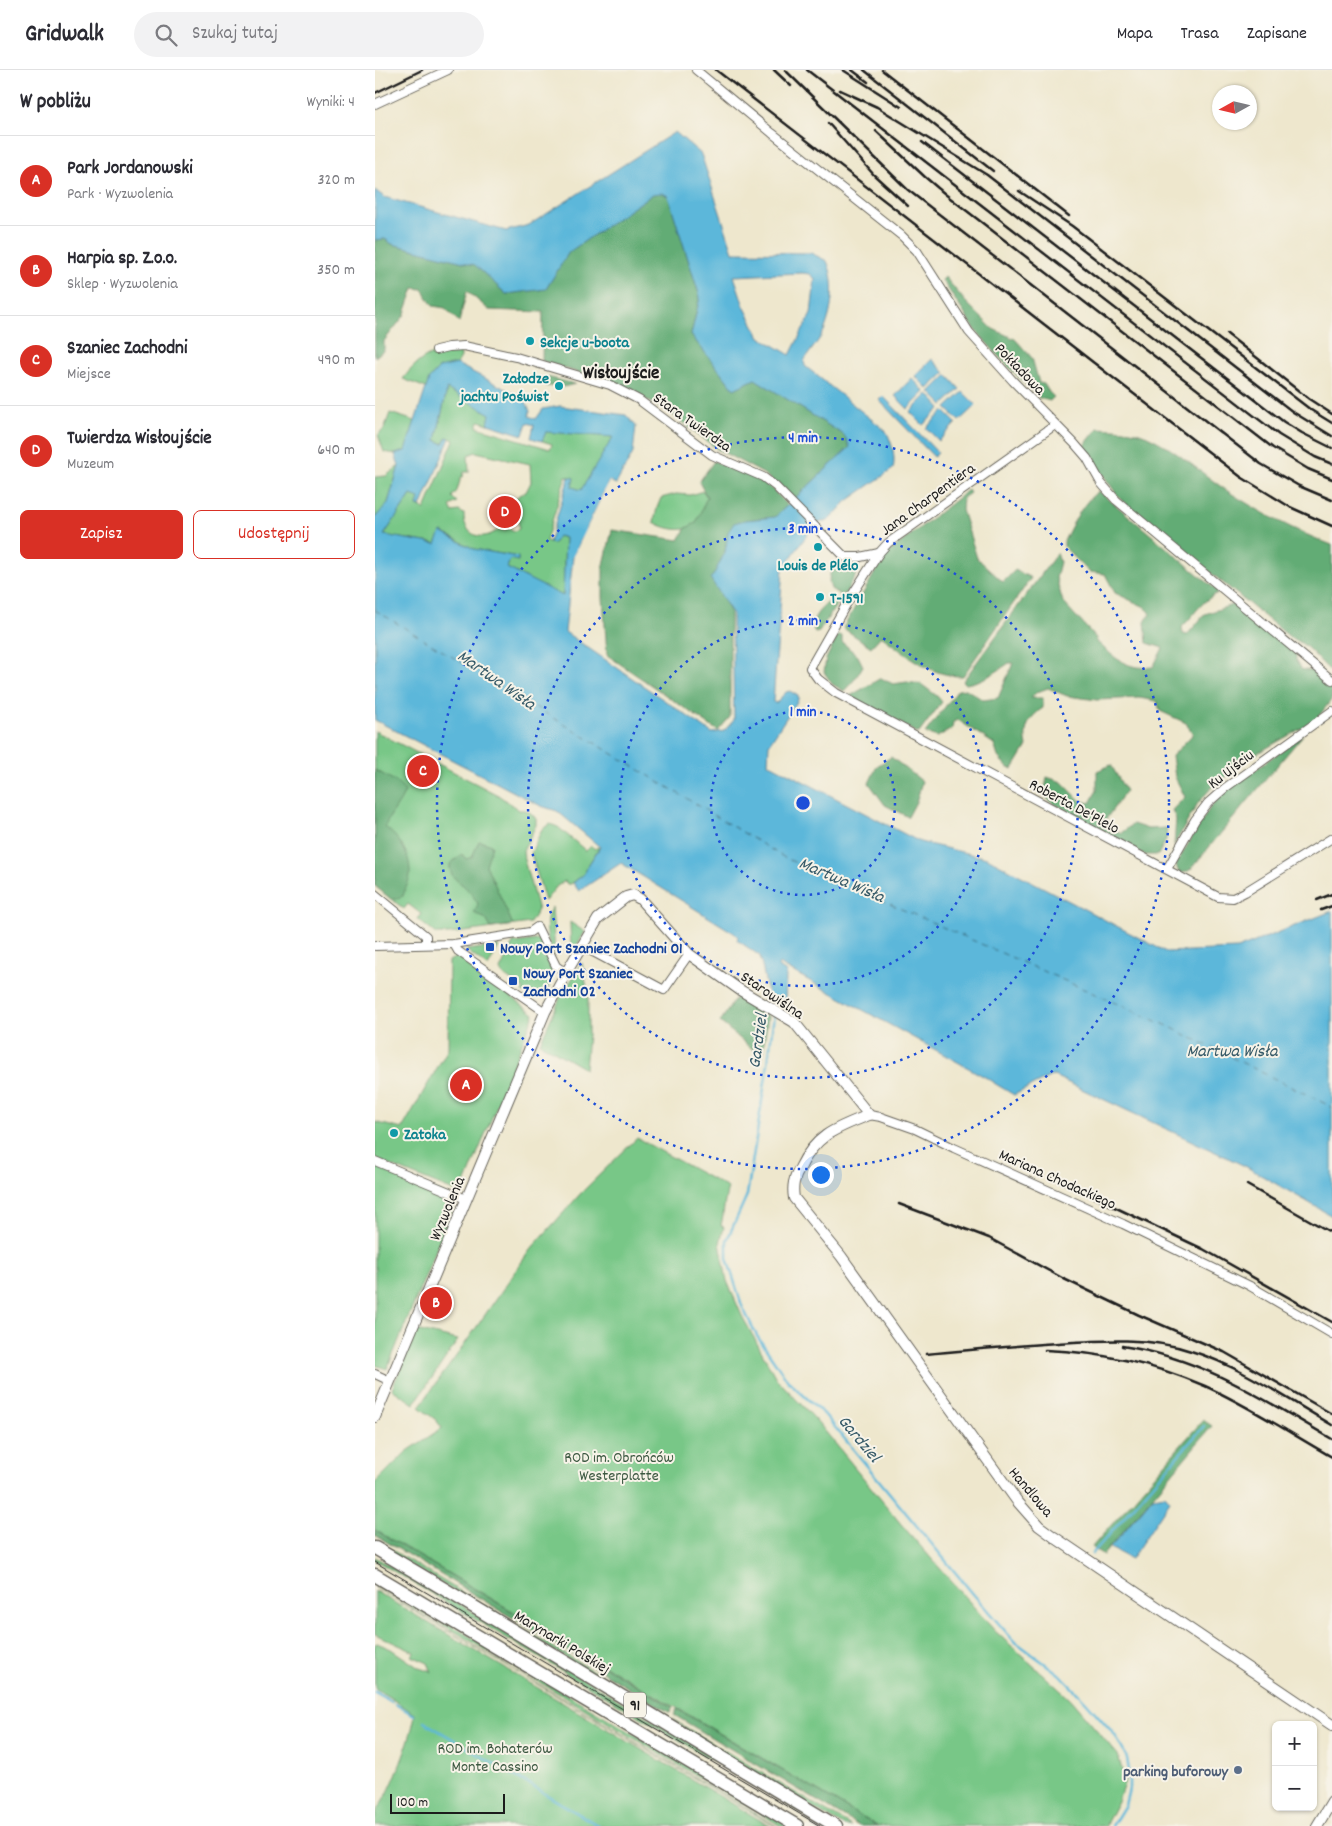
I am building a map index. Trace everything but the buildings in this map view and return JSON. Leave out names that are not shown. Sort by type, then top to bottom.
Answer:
[{"type":"main road","name":"Marynarki Polskiej","points":[[375,1548],[836,1826]]},
{"type":"main road","name":"91","points":[[375,1575],[797,1826]]},
{"type":"street","points":[[375,104],[448,70]]},
{"type":"street","name":"Pokładowa","points":[[696,70],[772,133],[903,236],[917,251],[969,332],[1087,458],[1101,484],[1115,500],[1332,680]]},
{"type":"street","name":"Stara Twierdza","points":[[436,350],[465,346],[516,357],[609,385],[639,400],[712,455],[763,477],[789,500],[845,557],[860,557],[879,553]]},
{"type":"street","name":"Jana Charpentiera","points":[[810,668],[847,603],[879,553],[888,543],[1055,425]]},
{"type":"street","name":"Roberta De'Plelo","points":[[810,668],[818,679],[836,692],[1218,897],[1234,897],[1245,892],[1332,838]]},
{"type":"street","name":"Ku Ujściu","points":[[1167,868],[1195,820],[1208,804],[1233,782],[1332,711]]},
{"type":"street","points":[[375,894],[425,936],[426,944]]},
{"type":"street","name":"Starowiślna","points":[[566,973],[598,919],[626,897],[633,896],[640,899],[689,954],[739,990],[794,1022],[827,1066],[869,1115]]},
{"type":"street","points":[[375,946],[454,944],[530,932],[537,927],[556,966],[566,973]]},
{"type":"street","points":[[454,944],[458,950],[545,1012]]},
{"type":"street","points":[[582,946],[664,990],[689,954]]},
{"type":"street","name":"Wyzwolenia","points":[[375,1417],[545,1012],[566,973]]},
{"type":"street","name":"Handlowa","points":[[869,1115],[844,1125],[816,1142],[805,1155],[794,1180],[793,1191],[798,1203],[841,1256],[1017,1501],[1039,1526],[1133,1592],[1332,1726]]},
{"type":"street","name":"Mariana Chodackiego","points":[[869,1115],[881,1117],[915,1129],[1123,1224],[1251,1286],[1332,1334]]},
{"type":"street","points":[[375,1162],[466,1199]]},
{"type":"street","points":[[375,1374],[390,1381]]},
{"type":"street","points":[[1317,1826],[1332,1801]]},
{"type":"green space","points":[[662,193],[668,196],[700,297],[691,335],[734,389],[755,379],[844,435],[850,447],[793,500],[764,474],[717,449],[669,412],[620,386],[542,361],[543,312],[489,310],[467,291],[459,322],[445,308],[433,306],[422,289],[414,288],[404,316],[384,341],[384,350],[375,357],[375,240],[385,239],[392,244],[475,265],[506,294],[546,289],[569,252],[653,194]]},
{"type":"green space","points":[[945,277],[964,300],[993,329],[1015,339],[1032,358],[1039,383],[1044,384],[1054,397],[1050,401],[1039,398],[974,328],[942,280]]},
{"type":"green space","points":[[449,348],[460,348],[461,357],[457,364],[437,371],[431,377],[426,388],[403,379],[423,359]]},
{"type":"green space","points":[[547,377],[575,384],[563,387],[545,386]]},
{"type":"green space","points":[[447,389],[491,414],[488,424],[479,421],[477,427],[550,449],[552,444],[542,441],[546,431],[614,437],[581,490],[571,487],[574,478],[566,476],[546,541],[553,544],[557,536],[565,538],[563,597],[507,568],[510,559],[518,561],[518,557],[474,549],[442,532],[437,544],[384,535],[411,495],[420,498],[417,506],[425,509],[454,440],[447,437],[444,444],[436,440]],"holes":[[[476,452],[530,464],[531,482],[526,492],[514,500],[517,504],[519,529],[514,531],[507,527],[505,531],[499,529],[487,536],[475,535],[467,528],[464,514],[459,511],[452,512],[450,506],[457,502],[452,497],[457,491],[464,472],[469,472],[468,455]]]},
{"type":"green space","points":[[390,413],[415,421],[405,451],[395,454],[384,452],[378,435],[384,429]]},
{"type":"green space","points":[[1098,428],[1136,432],[1159,442],[1251,506],[1278,521],[1332,545],[1332,672],[1308,648],[1291,638],[1121,500],[1083,447]]},
{"type":"green space","points":[[714,461],[766,483],[788,505],[775,517],[745,520],[728,532],[725,552],[713,577],[730,611],[730,717],[718,731],[607,655],[603,597],[603,569],[612,530],[679,540],[686,528],[696,523],[707,497],[699,482]]},
{"type":"green space","points":[[399,466],[388,503],[375,518],[375,477],[386,476]]},
{"type":"green space","points":[[968,490],[970,493],[963,498],[962,510],[977,558],[1003,582],[1015,570],[1031,578],[963,676],[940,673],[929,669],[881,636],[871,647],[843,628],[885,555]]},
{"type":"green space","points":[[703,491],[707,497],[696,523],[692,526],[675,529],[664,527],[654,522],[661,498],[676,494],[690,495]]},
{"type":"green space","points":[[1099,491],[1219,592],[1202,604],[1182,627],[1183,634],[1187,635],[1205,614],[1235,604],[1296,654],[1296,661],[1301,669],[1317,672],[1332,684],[1332,699],[1316,720],[1251,757],[1213,786],[1198,803],[1174,845],[1176,819],[1172,810],[1185,797],[1175,777],[1172,756],[1193,734],[1186,723],[1160,711],[1157,701],[1139,698],[1097,700],[1067,696],[1048,688],[1037,692],[1031,698],[1043,698],[1043,708],[1034,715],[1028,724],[1026,734],[1027,746],[1013,769],[1008,768],[998,757],[994,744],[958,720],[953,722],[952,729],[937,737],[925,733],[958,690],[966,689],[983,700],[998,698],[1013,663],[1009,663],[978,681],[966,684],[963,681],[1057,553],[1060,562],[1056,578],[1063,602],[1096,638],[1096,641],[1121,662],[1135,667],[1153,667],[1163,648],[1147,643],[1145,622],[1150,614],[1145,607],[1115,593],[1105,574],[1089,572],[1064,547],[1064,541],[1079,514],[1093,495]]},
{"type":"green space","points":[[861,559],[855,577],[845,594],[840,595],[831,589],[830,575],[836,566],[847,561]]},
{"type":"green space","points":[[837,599],[837,604],[819,632],[815,633],[813,628],[814,619],[830,600]]},
{"type":"green space","points":[[838,635],[842,636],[842,642],[858,656],[863,666],[844,691],[832,684],[824,672],[826,659]]},
{"type":"green space","points":[[881,678],[893,684],[907,682],[921,684],[942,702],[919,733],[850,696]]},
{"type":"green space","points":[[375,731],[498,795],[519,810],[526,810],[532,814],[536,819],[536,825],[523,851],[538,910],[530,923],[449,934],[436,934],[417,919],[421,914],[408,904],[404,909],[375,886]]},
{"type":"green space","points":[[1303,735],[1190,870],[1183,873],[1178,871],[1176,864],[1211,806],[1224,792]]},
{"type":"green space","points":[[891,757],[922,781],[917,800],[908,817],[885,805],[869,783],[877,766]]},
{"type":"green space","points":[[1111,765],[1126,791],[1103,823],[1121,833],[1133,824],[1148,829],[1167,828],[1166,840],[1158,855],[1145,855],[1056,805],[1044,796],[1047,777],[1062,782],[1081,801],[1090,803],[1097,790],[1097,771]]},
{"type":"green space","points":[[375,770],[395,781],[405,791],[385,827],[403,847],[408,859],[410,873],[403,896],[392,900],[375,886]]},
{"type":"green space","points":[[550,824],[558,827],[586,851],[591,846],[595,849],[599,848],[584,874],[571,884],[567,884],[565,881],[557,886],[545,901],[531,853],[542,829]]},
{"type":"green space","points":[[479,841],[492,845],[486,865],[513,925],[491,928],[486,919],[474,913],[478,905],[477,902],[451,873],[450,864],[462,854],[466,859],[472,857]]},
{"type":"green space","points":[[552,907],[555,957],[550,945],[546,925]]},
{"type":"green space","points":[[570,922],[585,932],[571,955]]},
{"type":"green space","points":[[540,940],[546,952],[551,964],[552,977],[548,989],[542,993],[529,995],[522,992],[524,989],[502,974],[500,970],[513,943]]},
{"type":"green space","points":[[499,946],[488,967],[466,950]]},
{"type":"green space","points":[[458,956],[534,1014],[461,1194],[375,1159],[375,1122],[402,1129],[448,1049],[449,961]]},
{"type":"green space","points":[[582,963],[588,993],[588,1035],[585,1069],[540,1043],[560,998]]},
{"type":"green space","points":[[737,996],[768,1016],[762,1057],[720,1022]]},
{"type":"green space","name":"ROD im. Obrońców Westerplatte","points":[[637,1138],[728,1188],[721,1226],[724,1227],[720,1243],[727,1281],[742,1316],[776,1378],[816,1420],[901,1524],[995,1631],[1070,1699],[1118,1755],[1125,1781],[1118,1801],[1105,1826],[877,1826],[375,1530],[375,1483],[406,1452],[442,1428],[436,1420],[419,1407],[530,1250],[582,1192]]},
{"type":"green space","points":[[375,1165],[457,1199],[387,1369],[375,1365]]},
{"type":"green space","points":[[416,1330],[458,1340],[414,1404],[392,1389]]},
{"type":"green space","points":[[1203,1420],[1212,1426],[1103,1555],[1092,1547]]},
{"type":"green space","points":[[375,1530],[673,1707],[670,1713],[375,1535]]},
{"type":"green space","points":[[375,1540],[668,1716],[665,1717],[375,1544]]},
{"type":"green space","points":[[375,1557],[407,1576],[433,1588],[827,1826],[824,1826],[375,1560]]},
{"type":"green space","points":[[375,1580],[789,1826],[781,1826],[375,1584]]},
{"type":"green space","points":[[375,1587],[776,1826],[775,1826]]},
{"type":"green space","name":"ROD im. Bohaterów Monte Cassino","points":[[375,1591],[770,1826],[375,1826],[376,1813],[399,1768],[411,1734],[415,1714],[375,1688],[375,1644],[377,1643],[391,1649],[419,1668],[432,1672],[428,1663],[412,1656],[414,1652],[375,1634]]},
{"type":"green space","points":[[677,1709],[877,1826],[859,1826],[674,1715]]},
{"type":"green space","points":[[672,1719],[851,1826],[843,1826],[702,1742]]},
{"type":"water","name":"Martwa Wisła","points":[[675,132],[701,154],[733,252],[811,253],[827,261],[832,278],[830,314],[824,331],[804,361],[805,366],[886,431],[893,450],[894,464],[893,469],[847,501],[828,521],[814,522],[809,526],[811,529],[783,569],[773,702],[776,703],[786,692],[790,691],[798,696],[798,700],[769,744],[768,763],[920,842],[987,858],[1166,952],[1237,949],[1332,911],[1332,1216],[1245,1166],[1054,1076],[1014,1095],[994,1082],[779,964],[778,967],[787,972],[785,1008],[769,999],[760,956],[737,940],[738,937],[734,933],[621,863],[579,891],[573,883],[584,874],[600,847],[557,811],[541,806],[375,720],[375,518],[388,503],[399,466],[395,454],[405,451],[429,379],[439,368],[457,364],[525,399],[530,411],[529,416],[536,419],[543,409],[560,406],[626,415],[636,426],[633,453],[616,484],[609,481],[573,557],[565,632],[712,733],[724,731],[734,720],[732,613],[710,578],[713,576],[725,552],[728,532],[734,523],[775,517],[850,447],[844,435],[755,379],[734,389],[691,335],[700,297],[668,196],[662,193],[653,194],[569,252],[546,289],[506,294],[475,265],[392,244],[385,239],[375,240],[375,190],[384,197],[506,231],[529,225]],"holes":[[[810,274],[815,279],[811,314],[790,355],[760,337],[744,306],[734,276]],[[447,389],[490,414],[488,424],[523,435],[527,423],[534,425],[531,438],[542,441],[546,432],[613,437],[581,490],[572,487],[574,478],[569,477],[549,543],[553,544],[558,536],[565,538],[563,596],[507,568],[510,559],[518,561],[518,557],[474,549],[441,532],[436,544],[384,535],[411,495],[419,498],[417,506],[421,507],[450,438],[447,437],[443,444],[436,440]]]},
{"type":"water","points":[[932,359],[945,373],[928,389],[915,376]]},
{"type":"water","points":[[947,375],[960,389],[943,405],[930,392]]},
{"type":"water","points":[[912,378],[925,392],[908,409],[895,396]]},
{"type":"water","points":[[963,392],[976,405],[959,421],[946,408]]},
{"type":"water","points":[[928,394],[941,408],[923,425],[910,412]]},
{"type":"water","points":[[883,396],[938,453],[934,457],[879,400]]},
{"type":"water","points":[[944,411],[956,423],[939,441],[926,428]]},
{"type":"water","points":[[1165,1495],[1170,1501],[1131,1559],[1110,1548],[1153,1497]]},
{"type":"pier","points":[[609,481],[612,482],[576,558],[573,557]]},
{"type":"waterway","name":"Gardziel","points":[[774,1008],[775,1002]]},
{"type":"waterway","name":"Gardziel","points":[[774,1014],[747,1195],[727,1240],[727,1258],[742,1306],[757,1336],[788,1381],[824,1414],[1013,1640],[1059,1674],[1115,1735],[1127,1758],[1129,1789],[1125,1805],[1112,1826]]},
{"type":"waterway","points":[[1093,1553],[1204,1426]]},
{"type":"waterway","points":[[375,1692],[392,1702]]},
{"type":"waterway","points":[[395,1704],[414,1715]]},
{"type":"waterway","points":[[424,1722],[599,1826]]},
{"type":"ferry route","points":[[375,610],[785,858],[1168,1026],[1332,1107]]},
{"type":"tram line","points":[[375,1562],[820,1826]]},
{"type":"railway","points":[[375,93],[422,70]]},
{"type":"railway","points":[[716,70],[1241,477],[1290,507],[1332,526]]},
{"type":"railway","points":[[774,70],[791,86]]},
{"type":"railway","points":[[785,70],[908,190],[1261,464],[1299,486],[1332,500]]},
{"type":"railway","points":[[807,70],[1279,435],[1315,457],[1332,464]]},
{"type":"railway","points":[[843,70],[901,107]]},
{"type":"railway","points":[[852,70],[868,82]]},
{"type":"railway","points":[[864,70],[993,171]]},
{"type":"railway","points":[[882,70],[1069,216]]},
{"type":"railway","points":[[840,90],[877,107],[987,175],[1293,412],[1332,436]]},
{"type":"railway","points":[[828,123],[874,175],[908,206]]},
{"type":"railway","points":[[876,131],[945,194],[1273,448],[1308,469],[1332,479]]},
{"type":"railway","points":[[922,142],[1284,422],[1332,448]]},
{"type":"railway","points":[[1019,191],[1072,226],[1311,410],[1332,423]]},
{"type":"railway","points":[[1227,334],[1309,399],[1332,414]]},
{"type":"railway","points":[[1317,900],[1332,894]]},
{"type":"railway","points":[[1321,910],[1332,906]]},
{"type":"railway","points":[[1051,1177],[1203,1249],[1332,1322]]},
{"type":"railway","points":[[1247,1185],[1332,1233]]},
{"type":"railway","points":[[899,1204],[989,1238],[1064,1279],[1139,1315],[1224,1352],[1332,1414]]},
{"type":"railway","points":[[926,1354],[999,1347],[1118,1340],[1173,1346],[1209,1357],[1227,1365],[1332,1425]]},
{"type":"railway","points":[[1122,1346],[1151,1352],[1206,1370],[1257,1395],[1332,1439]]},
{"type":"railway","points":[[1045,1350],[1086,1353],[1127,1360],[1186,1378],[1237,1402],[1332,1457]]},
{"type":"place","name":"Sekcje u-boota","points":[[530,341]]},
{"type":"place","name":"Załodze jachtu Poświst","points":[[559,386]]},
{"type":"place","name":"Twierdza Wisłoujście","points":[[505,512]]},
{"type":"place","name":"Louis de Plélo","points":[[818,547]]},
{"type":"place","name":"T-1591","points":[[820,597]]},
{"type":"place","name":"Szaniec Zachodni","points":[[423,771]]},
{"type":"place","name":"Nowy Port Szaniec Zachodni 01","points":[[490,947]]},
{"type":"place","name":"Nowy Port Szaniec Zachodni 02","points":[[513,981]]},
{"type":"place","name":"Park Jordanowski","points":[[466,1085]]},
{"type":"place","name":"Zatoka","points":[[394,1133]]},
{"type":"place","name":"Harpia sp. Z.o.o.","points":[[436,1303]]},
{"type":"place","name":"parking buforowy","points":[[1238,1770]]},
{"type":"district","name":"Wisłoujście","points":[[621,371]]}]
